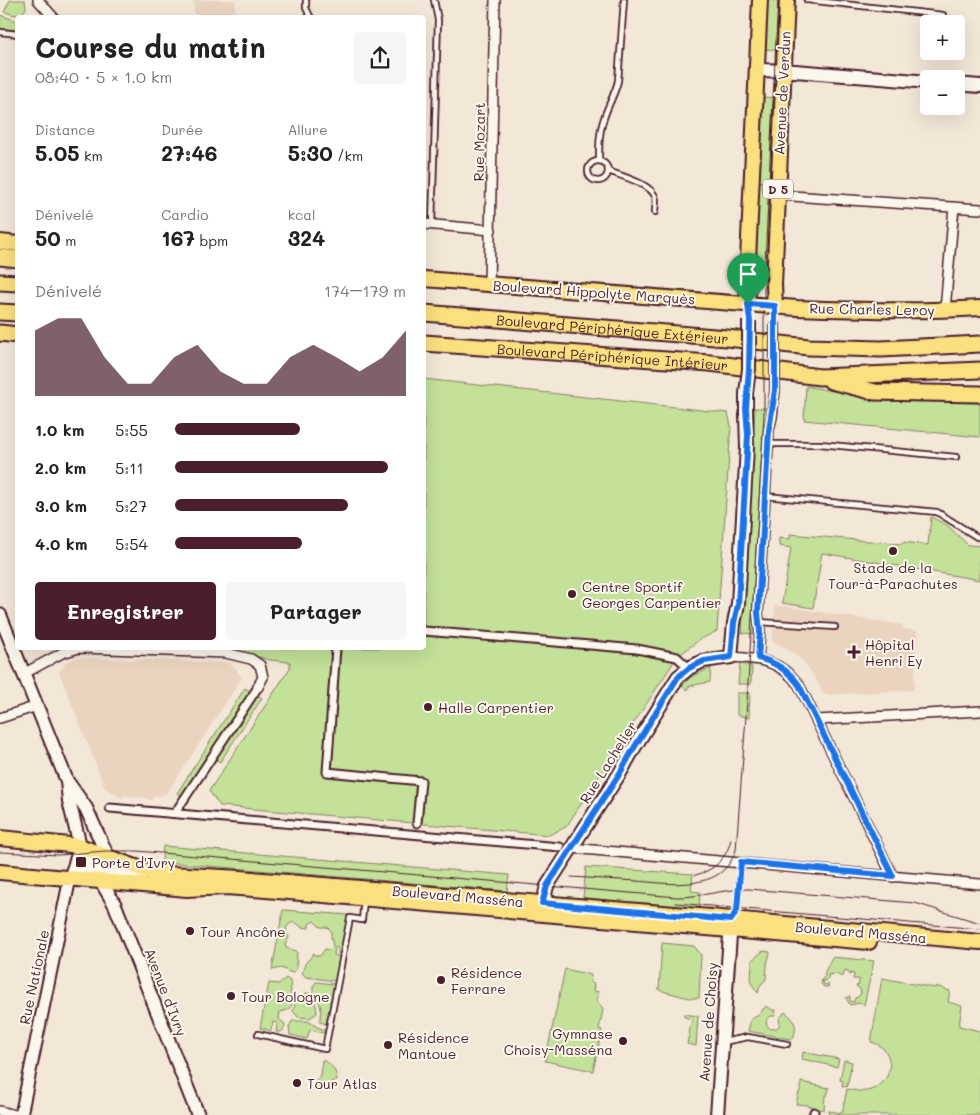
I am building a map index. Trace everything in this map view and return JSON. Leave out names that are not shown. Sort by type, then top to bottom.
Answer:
[{"type":"highway","points":[[0,257],[15,259]]},
{"type":"highway","points":[[0,282],[15,283]]},
{"type":"highway","points":[[0,312],[15,313]]},
{"type":"highway","name":"Boulevard Périphérique Extérieur","points":[[426,313],[727,338],[809,347],[881,349],[980,344]]},
{"type":"highway","points":[[0,333],[15,335]]},
{"type":"highway","name":"Boulevard Périphérique Intérieur","points":[[426,343],[710,363],[820,377],[980,370]]},
{"type":"highway","points":[[820,377],[846,386],[875,392],[980,394]]},
{"type":"main road","name":"Avenue de Verdun","points":[[748,304],[747,279],[760,0]]},
{"type":"main road","name":"Avenue de Verdun","points":[[769,306],[774,284],[787,0]]},
{"type":"main road","points":[[757,70],[920,81]]},
{"type":"main road","points":[[965,85],[980,86]]},
{"type":"main road","points":[[0,242],[15,244]]},
{"type":"main road","name":"Boulevard Hippolyte Marquès","points":[[426,279],[769,306]]},
{"type":"main road","points":[[731,657],[738,604],[747,447],[746,393],[749,369],[750,321],[748,304]]},
{"type":"main road","name":"Rue Charles Leroy","points":[[769,306],[851,310],[980,308]]},
{"type":"main road","points":[[0,616],[67,781],[86,808],[108,857]]},
{"type":"main road","name":"Rue Lachelier","points":[[541,909],[547,886],[565,848],[620,773],[678,677],[689,668],[704,661],[731,657]]},
{"type":"main road","name":"Avenue d'Ivry","points":[[67,781],[69,801],[80,846],[115,905],[198,1115]]},
{"type":"main road","name":"Boulevard Masséna","points":[[0,838],[80,846],[148,872],[730,925],[980,942]]},
{"type":"main road","name":"Boulevard Masséna","points":[[0,872],[99,876],[177,888],[254,889],[541,909]]},
{"type":"main road","name":"Boulevard Masséna","points":[[730,925],[980,952]]},
{"type":"main road","name":"Avenue de Choisy","points":[[717,1115],[730,925]]},
{"type":"street","points":[[38,0],[51,15]]},
{"type":"street","name":"Rue Mozart","points":[[489,284],[494,0]]},
{"type":"street","points":[[778,195],[980,209]]},
{"type":"street","points":[[945,310],[954,207]]},
{"type":"street","points":[[428,225],[491,230]]},
{"type":"street","points":[[758,658],[768,444],[775,390],[775,322],[769,306]]},
{"type":"street","points":[[426,631],[637,649],[677,656],[689,668]]},
{"type":"street","points":[[23,674],[62,653],[72,650]]},
{"type":"street","points":[[138,650],[226,653],[251,659],[260,664],[263,677],[258,688],[175,813]]},
{"type":"street","points":[[336,650],[327,772],[421,781],[417,823]]},
{"type":"street","points":[[731,657],[758,658],[775,664],[794,678],[805,694],[893,876]]},
{"type":"street","points":[[0,718],[37,706]]},
{"type":"street","points":[[817,720],[980,711]]},
{"type":"street","points":[[110,808],[980,884]]},
{"type":"street","name":"Rue Nationale","points":[[21,1115],[71,874],[80,846]]},
{"type":"street","points":[[99,876],[148,872]]},
{"type":"street","points":[[0,1111],[15,1115]]},
{"type":"lane","points":[[306,0],[306,8],[310,15]]},
{"type":"lane","points":[[428,225],[438,20],[434,0]]},
{"type":"lane","points":[[599,161],[602,126],[616,92],[618,80],[624,0]]},
{"type":"lane","points":[[807,0],[943,14]]},
{"type":"lane","points":[[0,32],[15,34]]},
{"type":"lane","points":[[599,161],[606,164],[608,171],[607,175],[601,180],[591,177],[589,170],[590,166],[599,161]]},
{"type":"lane","points":[[608,171],[628,178],[650,190],[656,199],[654,212]]},
{"type":"lane","points":[[768,444],[820,444],[956,457]]},
{"type":"lane","points":[[765,496],[937,512],[977,537]]},
{"type":"lane","points":[[759,622],[835,627]]},
{"type":"lane","points":[[730,925],[737,910],[741,862]]},
{"type":"lane","points":[[258,1034],[325,1049],[350,918],[362,920],[364,898]]},
{"type":"lane","points":[[722,1042],[748,1036],[787,1044]]},
{"type":"shaded area","points":[[194,0],[235,0],[235,12],[241,13],[241,15],[194,15]]},
{"type":"shaded area","name":"Hôpital Henri Ey","points":[[775,605],[903,625],[903,629],[917,631],[914,690],[824,695],[803,661],[789,650],[772,641]]},
{"type":"shaded area","points":[[77,658],[228,663],[237,669],[237,673],[242,678],[167,793],[154,796],[152,800],[124,796],[122,798],[117,796],[117,793],[105,788],[59,672],[65,663]]},
{"type":"green space","points":[[10,0],[25,0],[26,8],[22,14],[15,15],[4,12]]},
{"type":"green space","points":[[766,0],[783,0],[780,50],[763,49]]},
{"type":"green space","points":[[0,15],[15,20],[15,30],[0,28]]},
{"type":"green space","points":[[761,97],[779,98],[771,279],[752,279]]},
{"type":"green space","name":"Centre Sportif Georges Carpentier","points":[[426,379],[728,413],[731,426],[717,631],[699,640],[677,657],[566,827],[549,835],[220,806],[209,791],[290,668],[290,662],[270,660],[232,650],[426,650]]},
{"type":"green space","points":[[806,386],[885,401],[980,403],[980,437],[804,420]]},
{"type":"green space","points":[[755,408],[767,408],[753,634],[742,633]]},
{"type":"green space","name":"Stade de la Tour-à-Parachutes","points":[[931,517],[947,525],[968,545],[980,546],[980,580],[822,553],[813,608],[782,603],[791,548],[779,546],[779,538],[790,539],[790,534],[928,545]]},
{"type":"green space","points":[[740,664],[752,666],[751,684],[738,684]]},
{"type":"green space","points":[[711,668],[710,682],[689,686],[687,690],[682,686],[691,677]]},
{"type":"green space","points":[[245,688],[250,691],[182,796],[177,793]]},
{"type":"green space","points":[[737,693],[750,693],[749,718],[737,715]]},
{"type":"green space","points":[[257,695],[262,698],[220,762],[215,759]]},
{"type":"green space","points":[[163,846],[509,875],[507,891],[162,862]]},
{"type":"green space","points":[[586,867],[693,874],[691,891],[700,892],[699,908],[583,898]]},
{"type":"green space","points":[[283,910],[349,915],[340,954],[338,954],[338,948],[335,947],[334,955],[340,957],[335,981],[306,977],[302,973],[305,964],[314,953],[316,956],[320,956],[325,949],[329,950],[333,946],[331,931],[327,927],[320,927],[314,921],[309,924],[309,928],[301,927],[293,922],[287,926],[286,932],[289,937],[285,945],[288,949],[297,951],[296,970],[292,973],[281,968],[272,970]]},
{"type":"green space","points":[[662,943],[694,946],[701,955],[699,998],[689,998],[659,990]]},
{"type":"green space","points":[[763,951],[770,953],[766,979],[760,986],[758,993],[751,983],[752,960]]},
{"type":"green space","points":[[832,957],[874,961],[864,1005],[859,1003],[850,1005],[846,998],[850,996],[850,1001],[854,1002],[855,998],[861,993],[860,989],[856,986],[859,985],[859,979],[853,979],[854,974],[851,973],[850,975],[848,971],[845,970],[843,976],[839,976],[836,973],[834,975],[829,974],[828,979],[823,981],[824,985],[829,984],[828,987],[824,987],[821,984]]},
{"type":"green space","points":[[565,969],[591,975],[590,982],[594,984],[593,991],[599,992],[597,1000],[603,1010],[599,1029],[602,1030],[593,1071],[545,1061]]},
{"type":"green space","points":[[286,978],[290,981],[292,1005],[288,1010],[280,1012],[279,1019],[285,1024],[284,1029],[281,1032],[276,1032],[277,1023],[273,1022],[271,1031],[260,1028],[269,983],[279,984]]},
{"type":"green space","points":[[882,978],[935,988],[936,986],[950,991],[948,1002],[962,1006],[959,1026],[980,1031],[980,1115],[828,1115],[829,1111],[842,1113],[847,1089],[864,1091],[876,1088],[887,1075],[890,1067],[886,1052],[880,1046],[871,1042]]},
{"type":"green space","points":[[316,982],[334,984],[326,1024],[320,1022],[321,1007],[313,991]]},
{"type":"green space","points":[[309,993],[316,1005],[317,1013],[310,1018],[298,1017],[293,1011],[297,998]]},
{"type":"green space","points":[[767,1006],[772,1010],[776,1010],[775,1016],[769,1017],[767,1025],[771,1029],[777,1028],[780,1024],[779,1019],[785,1012],[795,1024],[793,1038],[748,1031],[751,1019],[759,1015]]},
{"type":"green space","points":[[684,1014],[698,1016],[696,1046],[687,1044],[692,1019],[684,1017]]},
{"type":"green space","points":[[292,1021],[308,1021],[325,1030],[324,1033],[310,1030],[307,1039],[290,1035],[289,1027]]},
{"type":"green space","points":[[803,1052],[839,1059],[837,1067],[802,1059]]},
{"type":"green space","points":[[322,1060],[333,1068],[337,1081],[332,1081],[327,1086],[323,1085],[317,1088],[315,1084],[320,1075]]},
{"type":"green space","points":[[844,1060],[852,1062],[847,1087],[842,1086],[843,1081],[840,1080]]},
{"type":"green space","points":[[801,1082],[829,1088],[827,1096],[825,1096],[824,1110],[808,1105],[796,1104]]},
{"type":"tram line","points":[[571,877],[693,883],[711,878],[724,870],[730,863],[736,850],[764,416],[764,283],[778,0]]},
{"type":"tram line","points":[[695,875],[719,863],[731,839]]},
{"type":"tram line","points":[[0,852],[59,855],[105,851],[137,851],[677,897],[749,889],[915,903],[980,923]]},
{"type":"tram line","points":[[675,903],[980,929]]},
{"type":"place","name":"Stade de la Tour-à-Parachutes","points":[[893,551]]},
{"type":"place","name":"Centre Sportif Georges Carpentier","points":[[572,594]]},
{"type":"place","name":"Hôpital Henri Ey","points":[[854,652]]},
{"type":"place","name":"Halle Carpentier","points":[[428,707]]},
{"type":"place","name":"Porte d'Ivry","points":[[81,862]]},
{"type":"place","name":"Tour Ancône","points":[[190,931]]},
{"type":"place","name":"Résidence Ferrare","points":[[441,980]]},
{"type":"place","name":"Tour Bologne","points":[[231,996]]},
{"type":"place","name":"Gymnase Choisy-Masséna","points":[[623,1041]]},
{"type":"place","name":"Résidence Mantoue","points":[[388,1045]]},
{"type":"place","name":"Tour Atlas","points":[[297,1083]]},
{"type":"route","points":[[748,304],[775,306],[775,390],[769,430],[758,613],[760,631],[758,658],[775,664],[788,673],[794,678],[805,694],[893,876],[741,862],[737,910],[731,920],[542,903],[547,886],[620,773],[678,677],[689,668],[704,661],[731,657],[732,636],[738,604],[748,435],[746,393],[749,369],[750,321],[748,304]]}]
